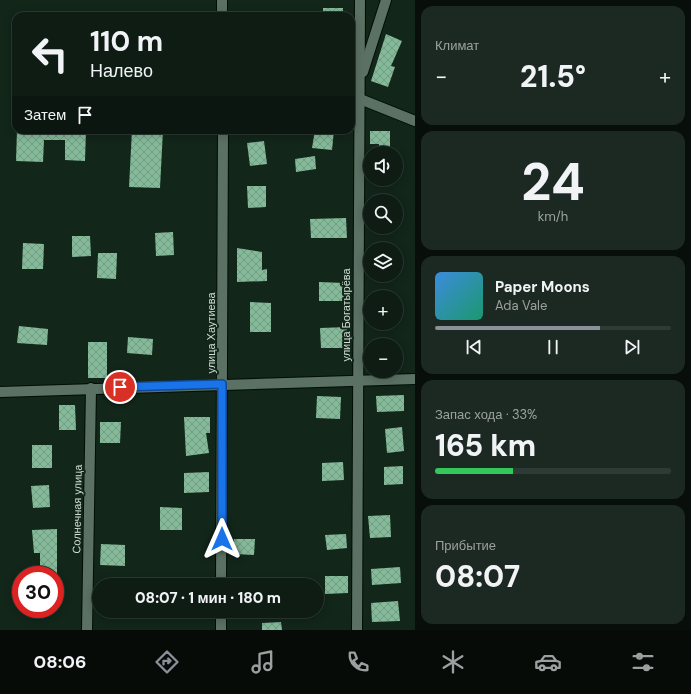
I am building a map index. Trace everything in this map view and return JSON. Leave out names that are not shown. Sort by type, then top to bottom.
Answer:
[{"type":"street","points":[[222,0],[222,12]]},
{"type":"street","name":"улица Богатырёва","points":[[357,630],[360,0]]},
{"type":"street","points":[[360,81],[386,0]]},
{"type":"street","points":[[360,99],[415,121]]},
{"type":"street","name":"улица Хаутиева","points":[[222,578],[223,134]]},
{"type":"street","points":[[0,392],[415,379]]},
{"type":"street","name":"Солнечная улица","points":[[86,630],[91,388]]},
{"type":"street","points":[[221,618],[221,630]]},
{"type":"building","points":[[323,8],[343,8],[343,12],[323,12]]},
{"type":"building","points":[[386,34],[402,41],[391,66],[395,67],[388,87],[371,81]]},
{"type":"building","points":[[370,131],[390,131],[390,146],[370,144]]},
{"type":"building","points":[[17,134],[86,134],[85,161],[65,160],[65,140],[44,140],[43,162],[16,161]]},
{"type":"building","points":[[132,134],[163,134],[160,188],[129,187]]},
{"type":"building","points":[[314,134],[334,134],[332,150],[312,148]]},
{"type":"building","points":[[264,141],[267,164],[250,166],[247,143]]},
{"type":"building","points":[[315,156],[316,169],[296,172],[295,159]]},
{"type":"building","points":[[247,186],[266,186],[266,207],[248,208]]},
{"type":"building","points":[[346,218],[347,238],[311,238],[310,219]]},
{"type":"building","points":[[173,232],[174,255],[156,256],[155,233]]},
{"type":"building","points":[[72,236],[90,236],[91,256],[72,257]]},
{"type":"building","points":[[23,243],[44,244],[43,269],[22,269]]},
{"type":"building","points":[[237,248],[262,252],[262,270],[267,269],[267,281],[237,282]]},
{"type":"building","points":[[98,253],[117,253],[116,279],[97,278]]},
{"type":"building","points":[[319,282],[345,283],[344,301],[319,301]]},
{"type":"building","points":[[250,302],[271,303],[271,332],[250,332]]},
{"type":"building","points":[[19,326],[48,329],[47,345],[17,343]]},
{"type":"building","points":[[347,327],[347,348],[321,348],[320,328]]},
{"type":"building","points":[[128,337],[153,339],[152,355],[127,353]]},
{"type":"building","points":[[88,342],[107,342],[107,378],[88,378]]},
{"type":"building","points":[[404,395],[404,411],[377,412],[376,396]]},
{"type":"building","points":[[317,396],[341,397],[340,419],[316,418]]},
{"type":"building","points":[[59,405],[75,405],[76,430],[59,430]]},
{"type":"building","points":[[184,417],[210,417],[210,433],[206,433],[209,453],[186,456]]},
{"type":"building","points":[[100,422],[121,422],[120,443],[100,443]]},
{"type":"building","points":[[402,427],[404,451],[387,453],[385,429]]},
{"type":"building","points":[[32,445],[52,445],[52,468],[32,468]]},
{"type":"building","points":[[343,462],[344,480],[322,481],[322,463]]},
{"type":"building","points":[[403,466],[403,484],[384,485],[384,467]]},
{"type":"building","points":[[209,472],[209,492],[184,493],[184,473]]},
{"type":"building","points":[[49,485],[50,507],[33,508],[31,486]]},
{"type":"building","points":[[160,507],[182,508],[182,530],[160,530]]},
{"type":"building","points":[[390,515],[391,537],[370,538],[368,516]]},
{"type":"building","points":[[57,529],[57,566],[40,566],[40,553],[34,553],[32,530]]},
{"type":"building","points":[[346,534],[347,548],[327,550],[325,535]]},
{"type":"building","points":[[234,539],[255,539],[254,555],[234,554]]},
{"type":"building","points":[[101,544],[125,545],[125,566],[100,565]]},
{"type":"building","points":[[400,567],[401,583],[372,585],[371,569]]},
{"type":"building","points":[[325,576],[348,576],[348,593],[325,594]]},
{"type":"building","points":[[188,577],[213,577],[213,578]]},
{"type":"building","points":[[398,601],[400,621],[372,622],[371,603]]},
{"type":"building","points":[[281,622],[282,630],[262,630],[262,623]]},
{"type":"route","points":[[120,387],[222,384],[222,539]]}]
